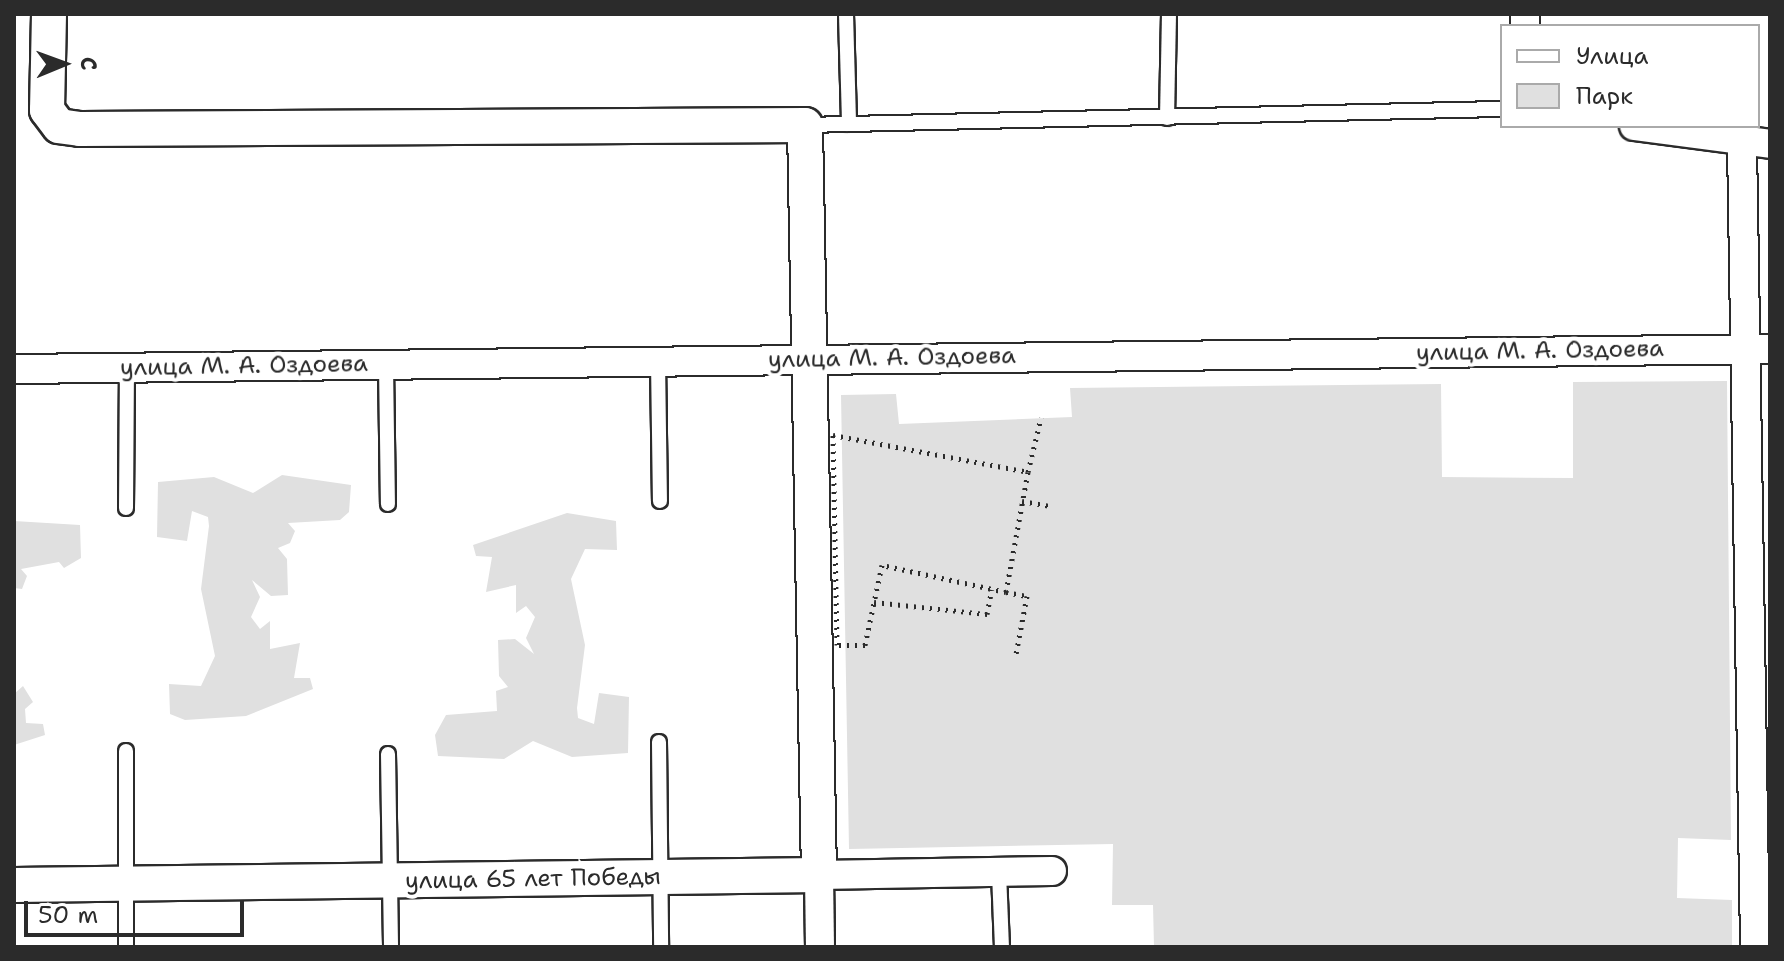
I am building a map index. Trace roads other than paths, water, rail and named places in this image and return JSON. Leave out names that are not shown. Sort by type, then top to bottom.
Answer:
[{"type":"street","points":[[49,14],[47,110],[59,126],[80,129],[805,125],[820,947]]},
{"type":"street","points":[[1648,128],[1756,143],[1762,875],[1755,947]]},
{"type":"street","name":"улица М. А. Оздоева","points":[[14,369],[1758,349]]},
{"type":"street","name":"улица 65 лет Победы","points":[[14,885],[1052,871]]},
{"type":"lane","points":[[846,14],[849,124]]},
{"type":"lane","points":[[1167,118],[1169,14]]},
{"type":"lane","points":[[805,125],[1500,109]]},
{"type":"lane","points":[[658,361],[660,501]]},
{"type":"lane","points":[[386,365],[388,504]]},
{"type":"lane","points":[[126,508],[127,367]]},
{"type":"lane","points":[[659,742],[661,947]]},
{"type":"lane","points":[[126,751],[126,947]]},
{"type":"lane","points":[[388,754],[391,947]]},
{"type":"lane","points":[[999,873],[1002,947]]}]
